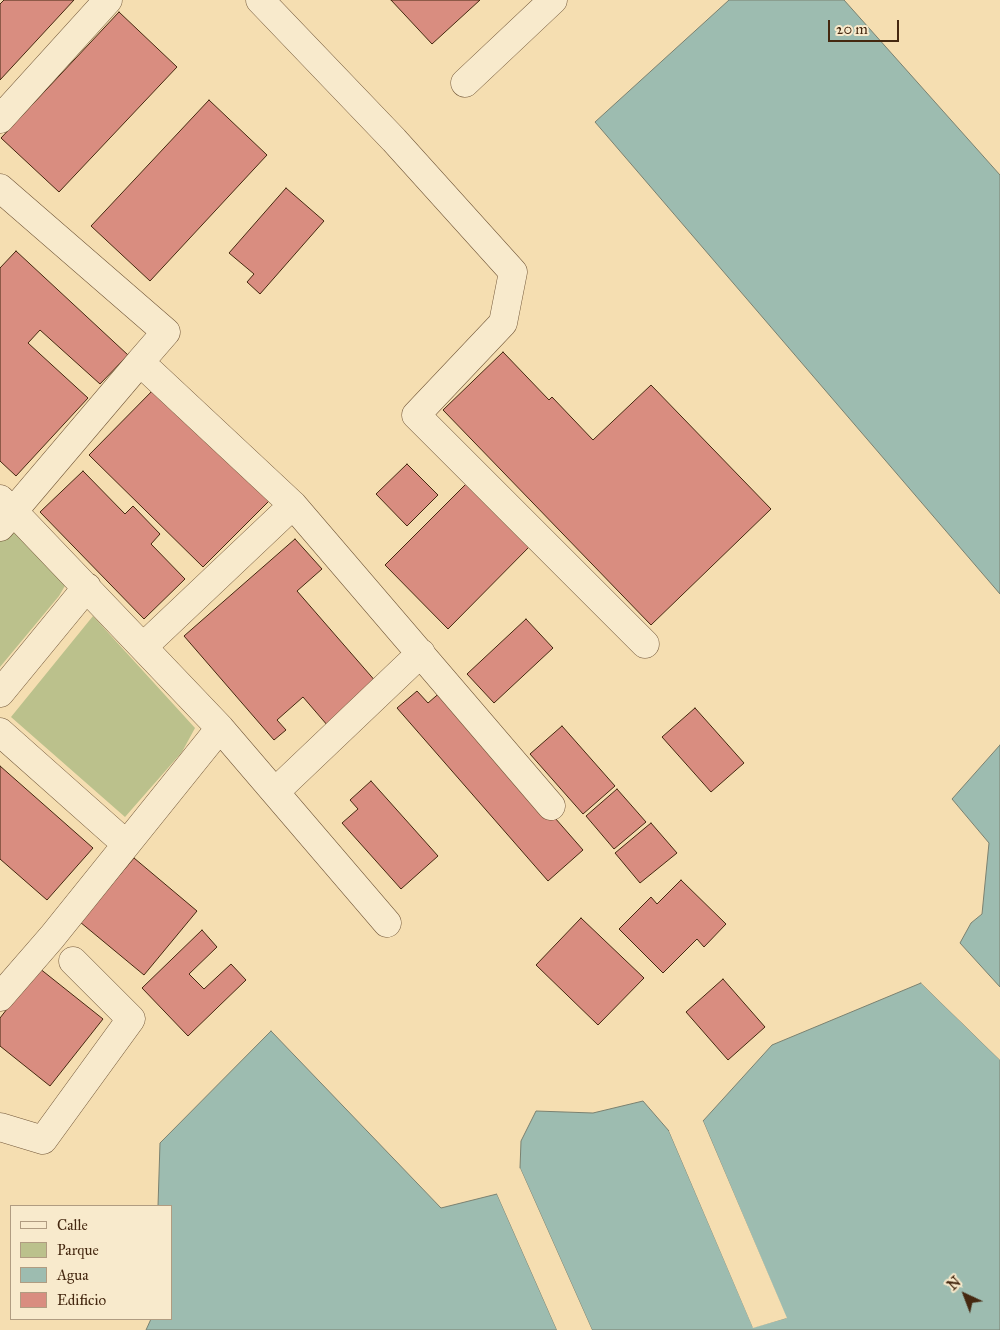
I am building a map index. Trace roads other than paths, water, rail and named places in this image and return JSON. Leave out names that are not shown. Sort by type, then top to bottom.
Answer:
[{"type":"lane","points":[[0,119],[108,0]]},
{"type":"lane","points":[[260,0],[394,140],[513,272],[503,323],[416,415],[645,644]]},
{"type":"lane","points":[[465,83],[553,0]]},
{"type":"lane","points":[[0,188],[166,332],[4,512],[87,587],[220,728],[387,923]]},
{"type":"lane","points":[[140,362],[293,505],[551,806]]},
{"type":"lane","points":[[143,647],[293,505]]},
{"type":"lane","points":[[0,693],[87,587]]},
{"type":"lane","points":[[275,792],[421,653]]},
{"type":"lane","points":[[0,997],[52,937],[220,728]]},
{"type":"lane","points":[[0,732],[126,844]]},
{"type":"lane","points":[[0,1127],[43,1140],[131,1020],[73,961]]},
{"type":"water","points":[[729,0],[844,0],[1000,175],[1000,594],[595,122]]},
{"type":"water","points":[[1000,745],[1000,987],[960,943],[971,923],[982,914],[989,843],[952,799]]},
{"type":"water","points":[[921,983],[1000,1060],[1000,1330],[592,1330],[520,1168],[521,1141],[536,1111],[593,1113],[643,1101],[669,1131],[753,1327],[786,1318],[703,1121],[772,1045]]},
{"type":"water","points":[[271,1031],[441,1208],[497,1194],[557,1330],[146,1330],[151,1320],[172,1320],[172,1205],[158,1205],[160,1143]]}]
